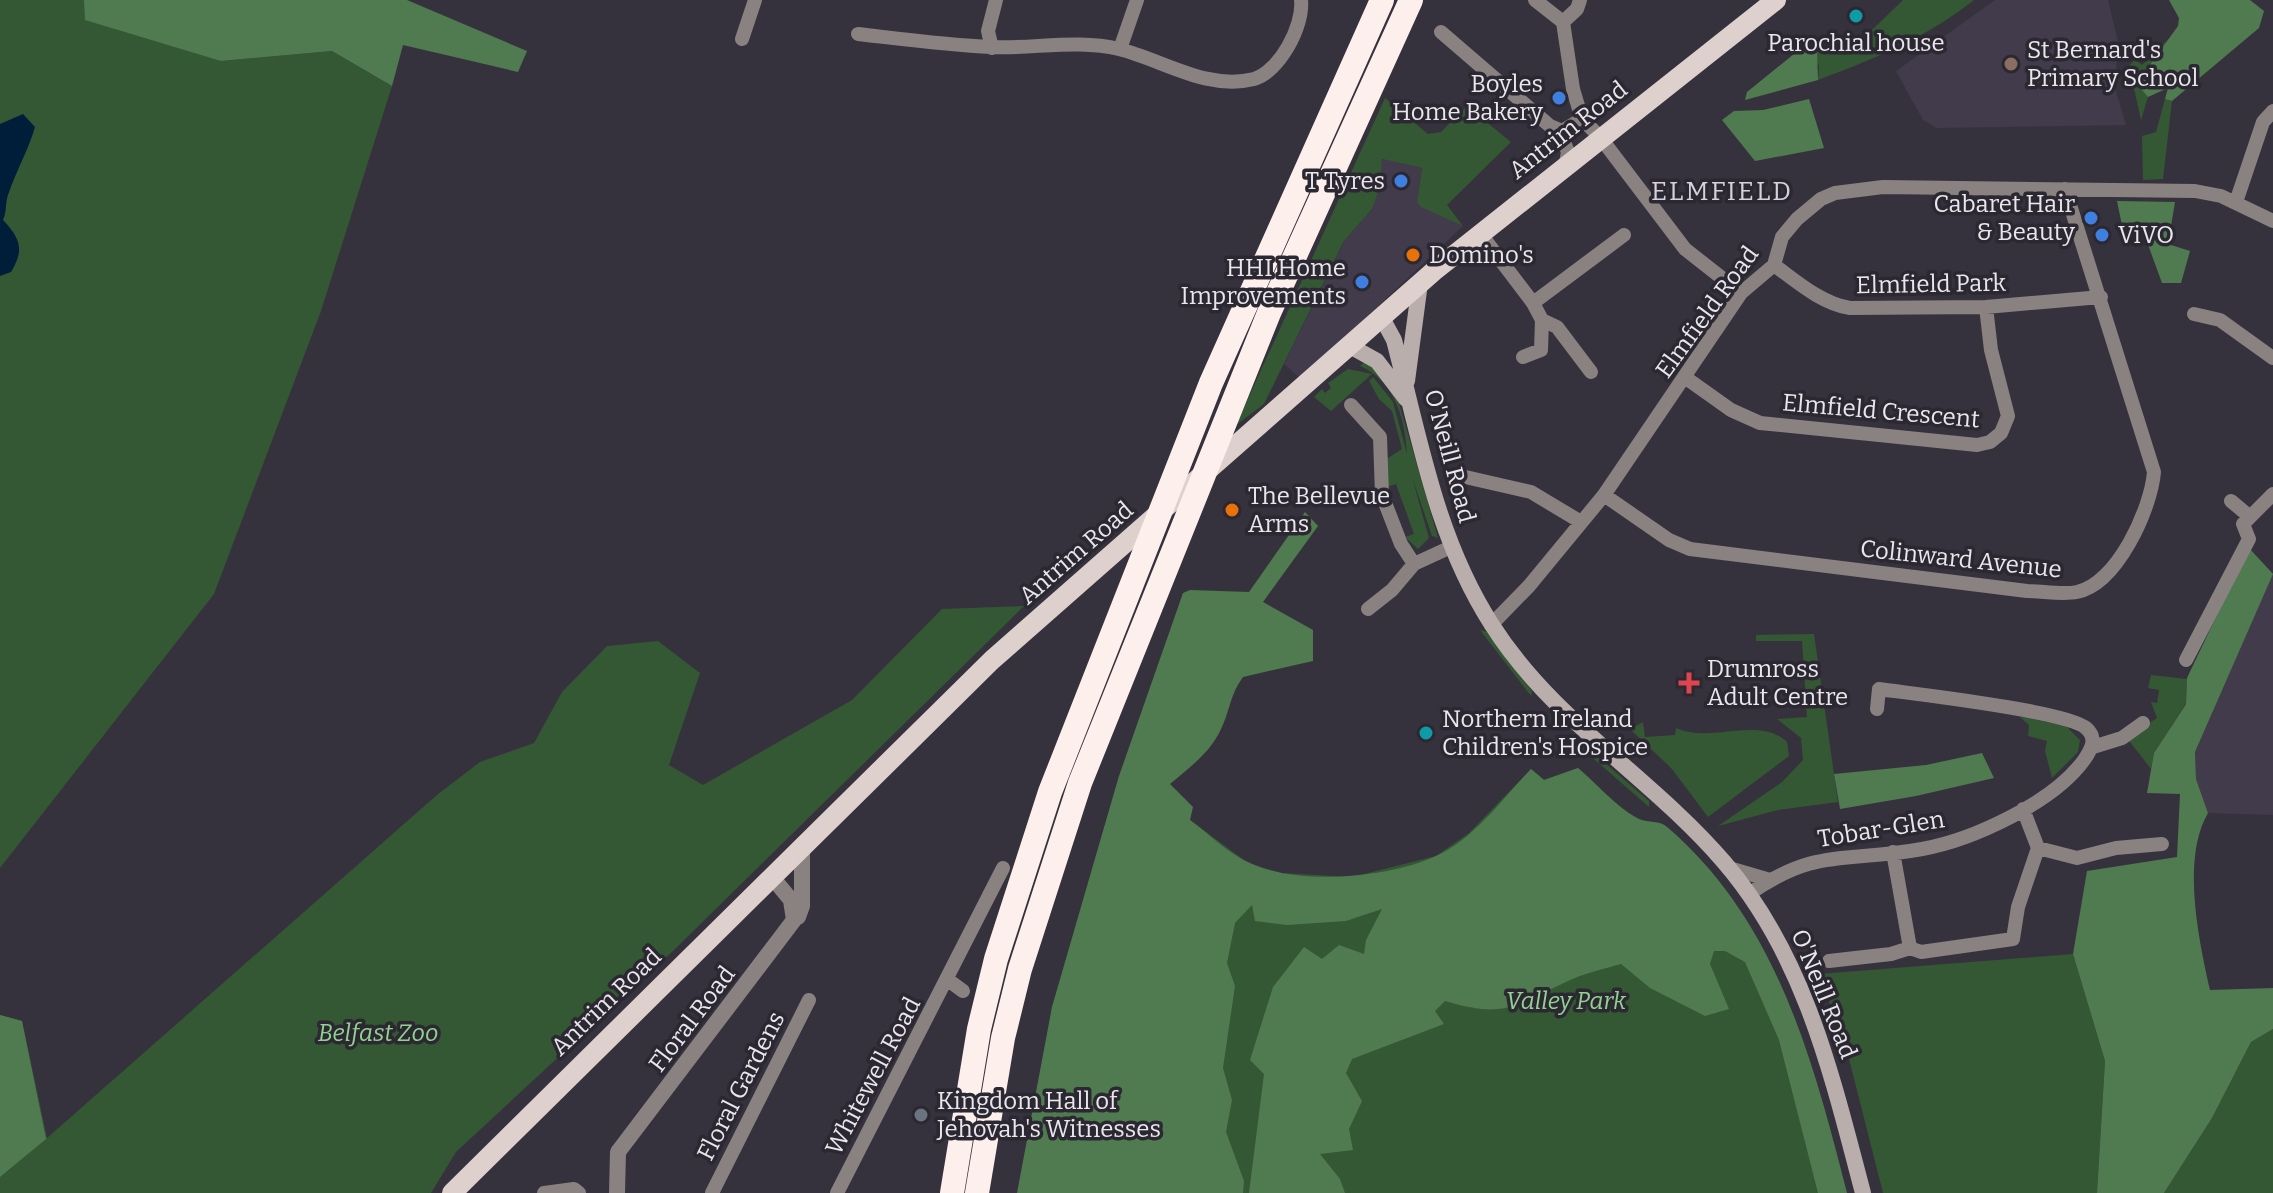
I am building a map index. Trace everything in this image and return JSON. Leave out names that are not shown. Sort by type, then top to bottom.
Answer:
[{"type":"highway","points":[[952,1193],[977,1041],[996,959],[1050,792],[1211,383],[1382,0]]},
{"type":"highway","points":[[977,1193],[1003,1038],[1020,969],[1080,783],[1257,341],[1411,0]]},
{"type":"main road","name":"Antrim Road","points":[[452,1193],[605,1038],[992,660],[1099,570],[1420,283],[1566,163],[1776,0]]},
{"type":"main road","points":[[1406,386],[1420,283]]},
{"type":"main road","name":"O'Neill Road","points":[[1382,318],[1394,340],[1432,495],[1451,547],[1491,625],[1522,668],[1561,712],[1696,833],[1749,894],[1777,937],[1808,1006],[1863,1193]]},
{"type":"main road","points":[[1350,346],[1377,361],[1411,407]]},
{"type":"street","points":[[742,39],[755,0]]},
{"type":"street","points":[[992,48],[988,31],[996,0]]},
{"type":"street","points":[[1120,49],[1137,0]]},
{"type":"street","points":[[858,34],[992,48],[1096,45],[1120,49],[1210,80],[1234,82],[1257,78],[1274,68],[1292,35],[1301,0]]},
{"type":"street","points":[[1535,0],[1563,22],[1573,89],[1582,119],[1600,137],[1685,249],[1741,293]]},
{"type":"street","points":[[1563,22],[1577,9],[1580,0]]},
{"type":"street","points":[[1441,32],[1559,130],[1568,152],[1566,163]]},
{"type":"street","points":[[2236,202],[2263,122],[2273,111]]},
{"type":"street","points":[[1559,130],[1582,119]]},
{"type":"street","name":"Elmfield Road","points":[[1491,625],[1604,495],[1741,293],[1774,265],[1782,237],[1811,206],[1835,193],[1883,187],[2195,191],[2236,202],[2273,221]]},
{"type":"street","name":"Colinward Avenue","points":[[1604,495],[1669,540],[1690,549],[2027,591],[2077,592],[2103,581],[2134,532],[2152,489],[2154,472],[2065,189]]},
{"type":"street","points":[[1480,233],[1533,303],[1542,320],[1541,350],[1523,357]]},
{"type":"street","points":[[1533,303],[1624,235]]},
{"type":"street","name":"Elmfield Park","points":[[1774,265],[1840,307],[1872,310],[1986,307],[2101,297]]},
{"type":"street","name":"Elmfield Crescent","points":[[1686,378],[1731,410],[1760,423],[1977,445],[2001,433],[2008,416],[1991,350],[1986,307]]},
{"type":"street","points":[[2194,314],[2220,320],[2273,358]]},
{"type":"street","points":[[1542,320],[1557,327],[1591,372]]},
{"type":"street","points":[[1351,405],[1380,437],[1382,495],[1401,544],[1414,564]]},
{"type":"street","points":[[1461,476],[1531,492],[1581,522]]},
{"type":"street","points":[[2186,660],[2249,539],[2243,524],[2273,494]]},
{"type":"street","points":[[2231,501],[2249,516]]},
{"type":"street","points":[[1368,609],[1392,590],[1414,564],[1451,547]]},
{"type":"street","points":[[1877,709],[1879,689],[2033,712],[2085,726],[2092,735],[2093,747]]},
{"type":"street","name":"Tobar-Glen","points":[[1749,894],[1770,880],[1817,860],[1919,850],[1956,841],[2023,809],[2078,768],[2093,747],[2122,738],[2143,723]]},
{"type":"street","points":[[1829,961],[1891,954],[1910,948],[1921,952],[2013,939],[2018,907],[2038,848],[2023,809]]},
{"type":"street","points":[[2038,848],[2077,858],[2116,848],[2162,844]]},
{"type":"street","points":[[794,920],[802,906],[802,848]]},
{"type":"street","points":[[1893,852],[1910,948]]},
{"type":"street","name":"Whitewell Road","points":[[837,1193],[1003,868]]},
{"type":"street","points":[[1729,868],[1770,880]]},
{"type":"street","points":[[772,877],[791,900],[794,920]]},
{"type":"street","name":"Floral Road","points":[[617,1193],[618,1152],[794,920]]},
{"type":"street","name":"Whitewell Road","points":[[948,980],[963,991]]},
{"type":"street","name":"Floral Gardens","points":[[712,1193],[809,1000]]},
{"type":"street","points":[[544,1193],[574,1189],[579,1193]]},
{"type":"shaded area","name":"St Bernard's Primary School","points":[[1995,0],[2108,0],[2118,42],[2115,88],[2126,125],[1937,128],[1923,120],[1896,71]]},
{"type":"shaded area","points":[[1382,159],[1422,168],[1417,202],[1463,226],[1301,379],[1284,364],[1345,240],[1372,209]]},
{"type":"shaded area","points":[[2273,574],[2273,815],[2208,813],[2196,779],[2195,752]]},
{"type":"green space","points":[[0,0],[87,0],[221,61],[332,51],[392,86],[321,311],[214,594],[0,868]]},
{"type":"green space","points":[[84,0],[407,0],[527,51],[518,72],[403,45],[392,86],[332,51],[221,61],[85,20]]},
{"type":"green space","points":[[1903,0],[1974,0],[1900,46],[1818,80],[1819,66],[1805,45],[1835,52],[1873,29]]},
{"type":"green space","points":[[2169,0],[2250,0],[2264,11],[2259,28],[2172,101],[2165,99],[2168,88],[2148,97],[2140,88],[2144,73],[2178,26],[2179,18]]},
{"type":"green space","points":[[2172,36],[2144,73],[2140,88],[2148,97],[2141,120],[2129,66],[2135,59],[2142,65]]},
{"type":"green space","points":[[1805,45],[1817,51],[1818,80],[1745,100],[1747,92]]},
{"type":"green space","points":[[1385,98],[1428,134],[1441,132],[1467,106],[1511,142],[1447,205],[1463,226],[1421,207],[1417,202],[1422,168],[1382,159],[1380,187],[1372,209],[1344,241],[1264,404],[1236,425]]},
{"type":"green space","points":[[1809,99],[1824,148],[1755,161],[1722,120],[1734,111],[1763,110]]},
{"type":"green space","points":[[2165,99],[2172,101],[2163,179],[2143,180],[2142,136],[2156,132]]},
{"type":"green space","points":[[2117,201],[2175,202],[2168,244],[2190,251],[2181,283],[2162,283],[2143,231],[2124,235]]},
{"type":"green space","points":[[1367,359],[1397,396],[1438,538],[1432,536],[1412,477],[1429,538],[1418,549],[1405,537],[1414,534],[1396,484],[1387,487],[1388,458],[1402,449],[1392,411],[1379,399],[1369,381],[1373,377],[1393,402],[1407,454],[1404,428],[1390,391],[1382,381],[1360,366]]},
{"type":"green space","points":[[1348,369],[1372,374],[1331,411],[1314,397],[1322,389],[1325,393],[1331,388],[1328,383]]},
{"type":"green space","name":"Valley Park","points":[[1305,512],[1318,526],[1263,602],[1313,630],[1313,661],[1243,677],[1211,745],[1170,784],[1193,807],[1190,820],[1234,854],[1270,870],[1317,877],[1369,874],[1416,864],[1450,849],[1475,829],[1531,769],[1544,780],[1578,768],[1631,814],[1667,827],[1705,864],[1737,905],[1786,995],[1820,1093],[1847,1193],[1818,1193],[1779,1040],[1745,962],[1725,951],[1714,951],[1710,964],[1729,1009],[1705,1016],[1650,988],[1621,964],[1581,976],[1509,1007],[1482,1009],[1445,1001],[1435,1011],[1444,1024],[1352,1059],[1346,1073],[1362,1101],[1349,1129],[1353,1150],[1320,1154],[1340,1179],[1345,1193],[1249,1193],[1264,1074],[1250,1060],[1273,987],[1304,947],[1322,959],[1339,945],[1364,954],[1366,940],[1382,909],[1346,921],[1287,925],[1255,921],[1252,905],[1235,923],[1227,963],[1235,986],[1223,1068],[1232,1100],[1226,1132],[1244,1181],[1243,1193],[1017,1193],[1052,1007],[1119,776],[1183,593],[1190,590],[1249,592]]},
{"type":"green space","points":[[2249,548],[2273,574],[2195,752],[2196,779],[2208,813],[2195,853],[2195,900],[2210,990],[2273,988],[2273,1029],[2251,1042],[2212,1118],[2164,1193],[2097,1193],[2105,1061],[2073,954],[2087,871],[2177,857],[2180,794],[2147,793],[2154,753],[2186,704],[2187,678]]},
{"type":"green space","name":"Belfast Zoo","points":[[1024,606],[673,951],[456,1152],[431,1193],[0,1193],[0,1015],[22,1021],[47,1138],[438,794],[480,762],[534,743],[562,692],[607,646],[658,641],[700,673],[669,765],[703,785],[852,700],[942,609]]},
{"type":"green space","points":[[1480,630],[1487,632],[1532,691],[1531,696]]},
{"type":"green space","points":[[1814,634],[1838,802],[1778,810],[1718,826],[1782,782],[1803,760],[1801,738],[1777,719],[1807,717],[1802,641],[1756,641],[1756,635]]},
{"type":"green space","points":[[2151,675],[2187,679],[2186,703],[2154,753],[2151,769],[2127,738],[2157,718],[2151,702],[2157,703],[2159,690],[2148,688]]},
{"type":"green space","points":[[2019,716],[2066,726],[2080,740],[2078,752],[2052,778],[2045,751],[2047,741],[2028,736],[2029,725]]},
{"type":"green space","points":[[1643,722],[1645,737],[1675,735],[1676,728],[1704,733],[1749,730],[1776,734],[1787,742],[1789,756],[1708,817],[1672,769],[1630,729]]},
{"type":"green space","points":[[1583,744],[1649,801],[1649,807],[1578,745]]},
{"type":"green space","points":[[1982,753],[1994,778],[1840,809],[1834,774],[1926,765]]},
{"type":"green space","name":"Valley Park","points":[[1578,768],[1631,814],[1667,827],[1705,864],[1736,905],[1763,949],[1785,995],[1819,1093],[1847,1193],[1021,1193],[1052,1007],[1119,776],[1190,820],[1248,863],[1281,873],[1352,877],[1436,856],[1469,833],[1531,769],[1544,780]]},
{"type":"green space","points":[[2073,954],[2105,1061],[2097,1193],[1883,1193],[1847,1051],[1819,974]]},
{"type":"green space","points":[[0,1015],[22,1021],[46,1139],[0,1177]]},
{"type":"green space","points":[[2273,1029],[2273,1193],[2164,1193],[2212,1118],[2251,1042]]},
{"type":"water","points":[[23,114],[35,127],[8,195],[3,220],[18,241],[19,253],[11,272],[0,276],[0,124]]},
{"type":"place","name":"Parochial house","points":[[1856,16]]},
{"type":"place","name":"St Bernard's Primary School","points":[[2011,64]]},
{"type":"place","name":"Boyles Home Bakery","points":[[1559,98]]},
{"type":"place","name":"T Tyres","points":[[1401,181]]},
{"type":"place","name":"Cabaret Hair & Beauty","points":[[2091,218]]},
{"type":"place","name":"ViVO","points":[[2102,235]]},
{"type":"place","name":"Domino's","points":[[1413,255]]},
{"type":"place","name":"HHI Home Improvements","points":[[1362,282]]},
{"type":"place","name":"The Bellevue Arms","points":[[1232,510]]},
{"type":"place","name":"Drumross Adult Centre","points":[[1689,683]]},
{"type":"place","name":"Northern Ireland Children's Hospice","points":[[1426,733]]},
{"type":"place","name":"Kingdom Hall of Jehovah's Witnesses","points":[[921,1115]]},
{"type":"district","name":"ELMFIELD","points":[[1722,191]]}]
